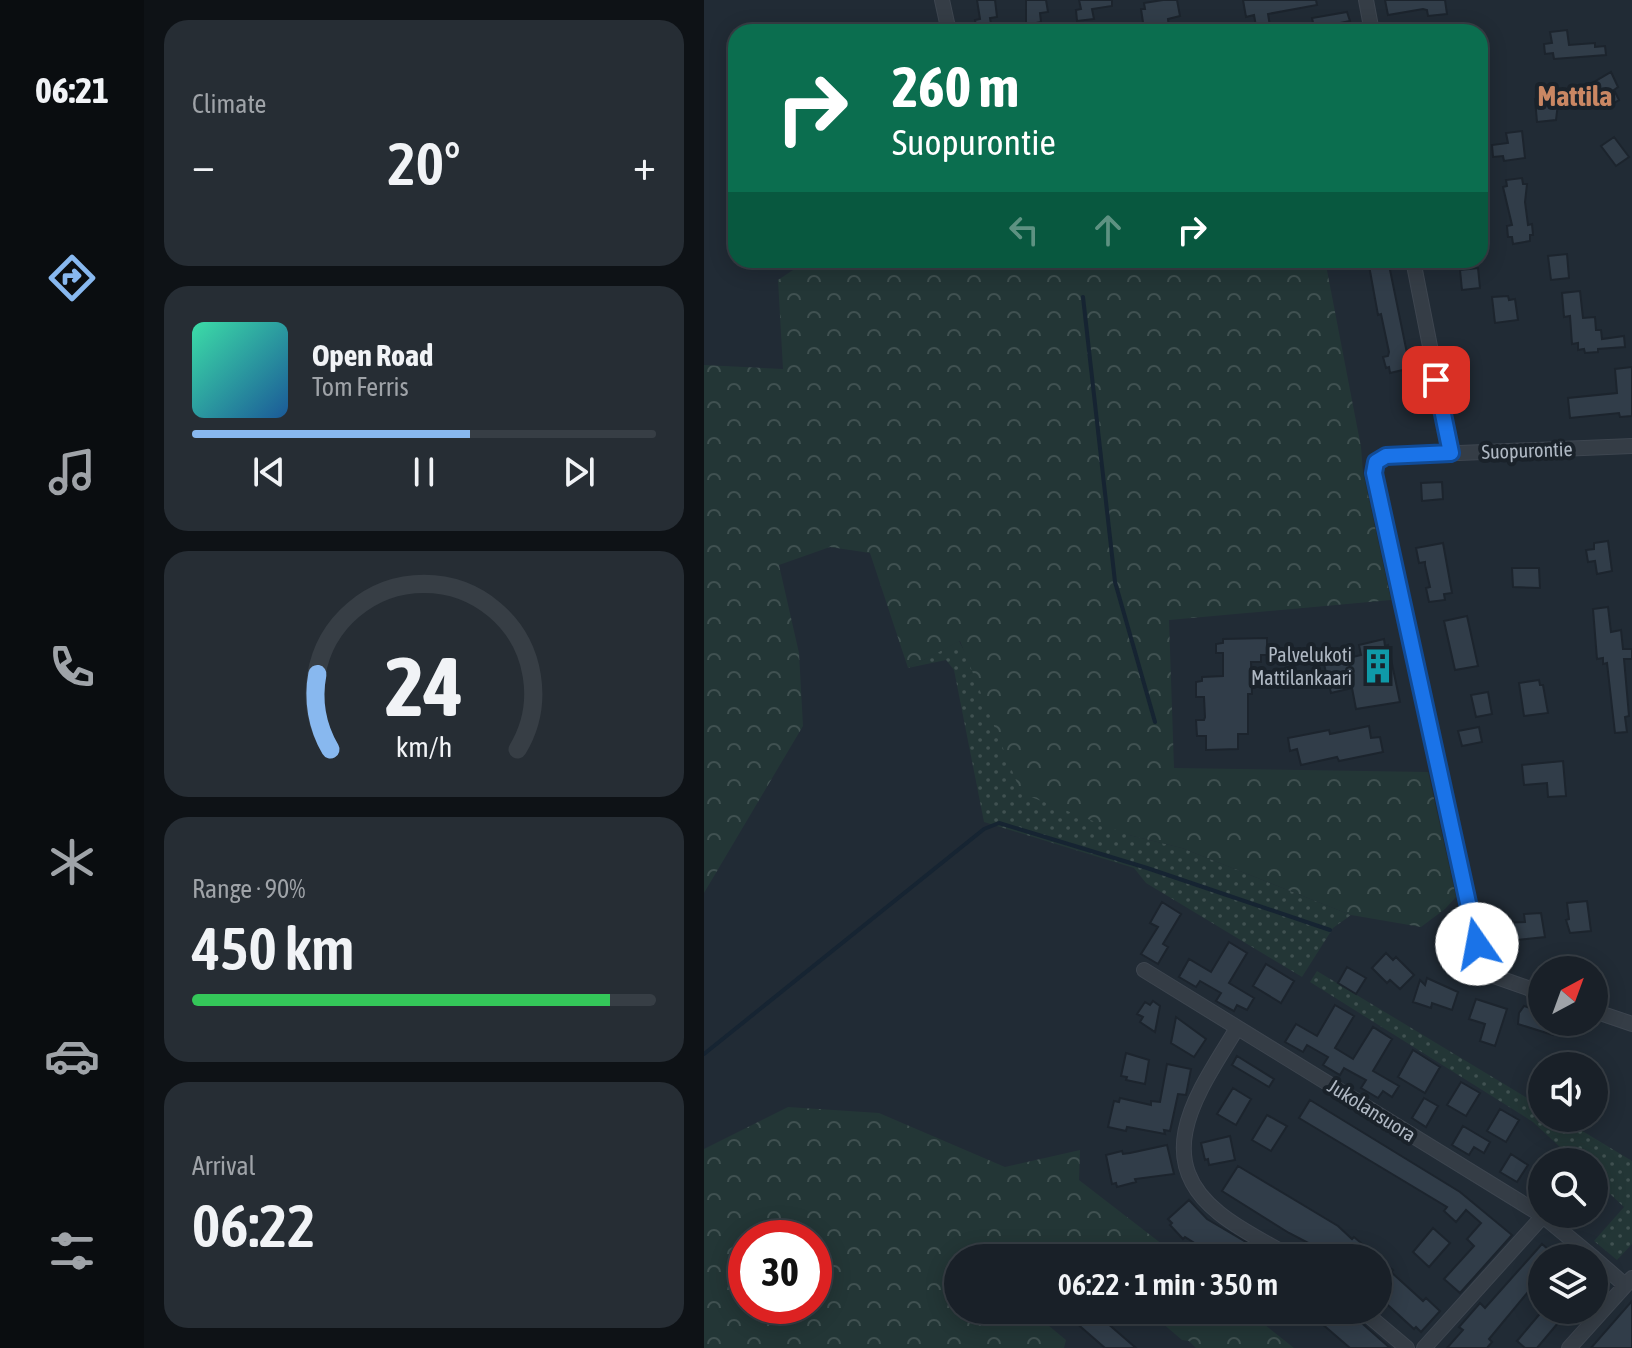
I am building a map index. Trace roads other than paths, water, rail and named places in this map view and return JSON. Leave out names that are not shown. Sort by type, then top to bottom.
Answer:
[{"type":"street","points":[[942,0],[947,24]]},
{"type":"street","points":[[1366,0],[1370,24]]},
{"type":"street","points":[[1415,268],[1451,453]]},
{"type":"street","name":"Suopurontie","points":[[1528,988],[1488,974],[1482,965],[1374,473],[1376,462],[1386,456],[1632,446]]},
{"type":"street","name":"Jukolansuora","points":[[1144,970],[1528,1207]]},
{"type":"street","points":[[1608,1016],[1632,1024]]},
{"type":"street","points":[[1237,1028],[1192,1107],[1182,1147],[1191,1184],[1203,1200],[1220,1215],[1269,1244]]},
{"type":"street","points":[[1424,1348],[1532,1228]]},
{"type":"street","name":"Jukolansuora","points":[[1558,1228],[1577,1244]]},
{"type":"street","name":"Jukolansuora","points":[[1608,1268],[1629,1282]]},
{"type":"street","points":[[1569,1348],[1629,1282]]},
{"type":"street","points":[[1379,1324],[1407,1348]]},
{"type":"waterway","points":[[1083,297],[1115,582],[1155,722]]},
{"type":"waterway","points":[[704,1054],[984,829],[999,823],[1147,868],[1330,930]]},
{"type":"place","name":"Palvelukoti Mattilankaari","points":[[1378,666]]},
{"type":"district","name":"Mattila","points":[[1575,96]]}]
